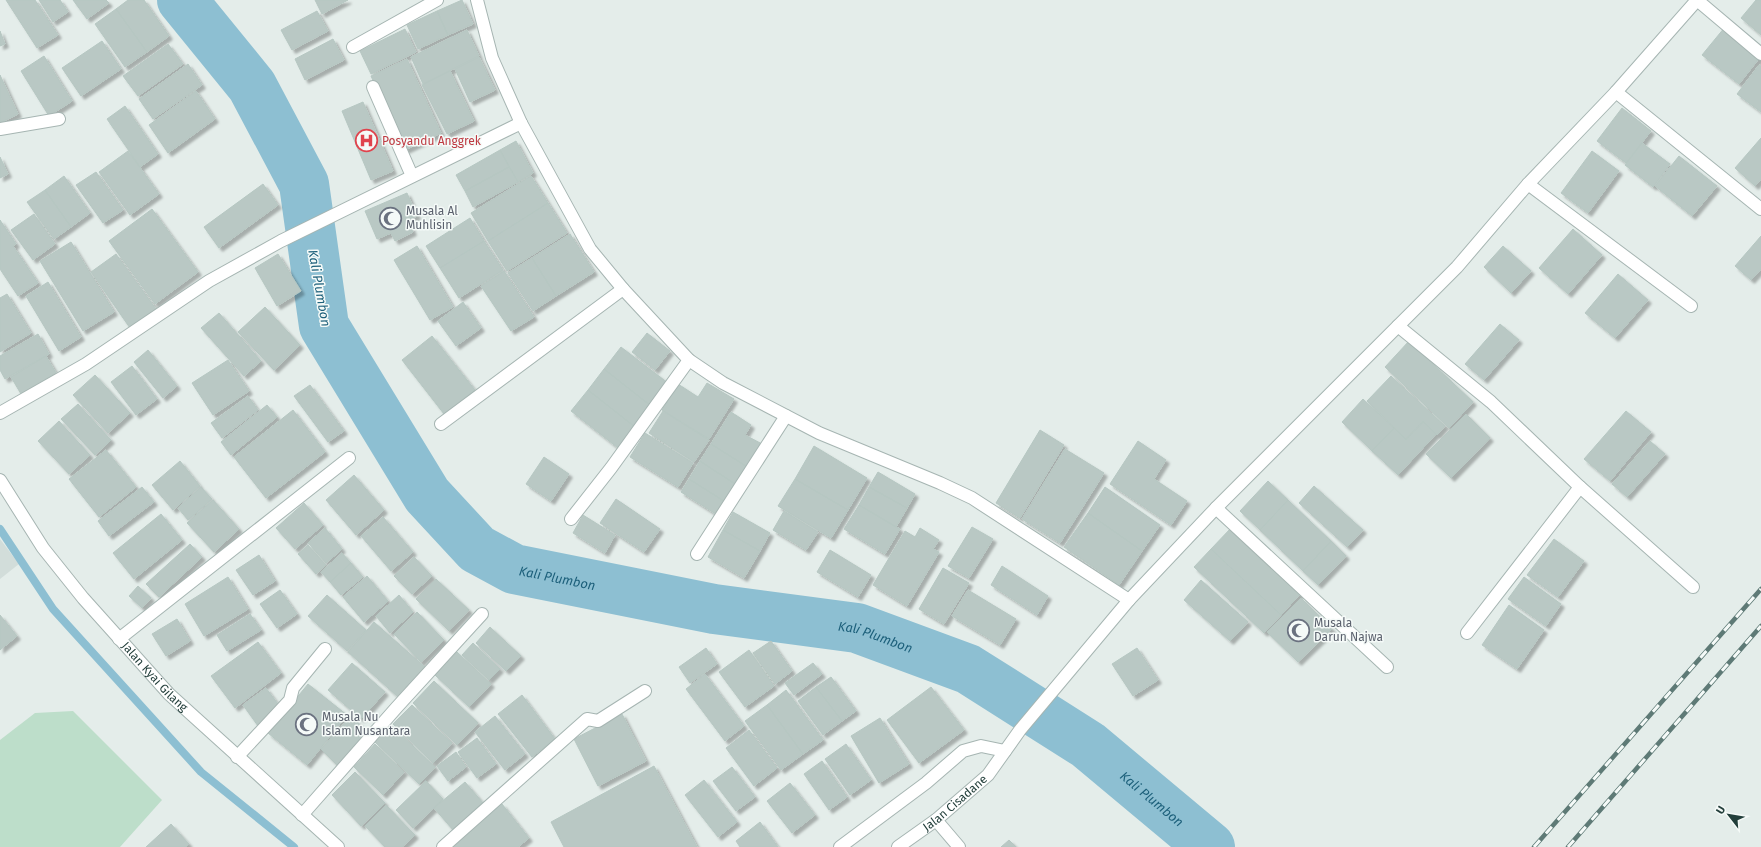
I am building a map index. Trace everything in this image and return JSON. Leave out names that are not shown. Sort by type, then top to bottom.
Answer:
[{"type":"street","points":[[353,47],[437,0]]},
{"type":"street","points":[[477,0],[492,58],[522,123],[590,249],[623,289],[689,360],[723,383],[819,433],[940,483],[972,498],[1129,600]]},
{"type":"street","points":[[1697,0],[1761,54]]},
{"type":"street","name":"Jalan Cisadane","points":[[898,847],[936,820],[988,775],[1020,730],[1129,600],[1216,508],[1457,267],[1528,184],[1616,92],[1697,0]]},
{"type":"street","points":[[373,87],[412,176]]},
{"type":"street","points":[[1616,92],[1761,209]]},
{"type":"street","points":[[0,129],[59,118]]},
{"type":"street","points":[[0,413],[86,364],[209,281],[281,241],[522,123]]},
{"type":"street","points":[[1528,184],[1690,306]]},
{"type":"street","points":[[441,424],[623,289]]},
{"type":"street","points":[[1398,326],[1491,402],[1580,487],[1693,587]]},
{"type":"street","points":[[570,519],[611,468],[689,360]]},
{"type":"street","points":[[697,554],[786,416]]},
{"type":"street","points":[[119,639],[349,458]]},
{"type":"street","name":"Jalan Kyai Gilang","points":[[0,480],[43,548],[83,598],[169,694],[338,847]]},
{"type":"street","points":[[1467,633],[1580,487]]},
{"type":"street","points":[[1216,508],[1387,667]]},
{"type":"street","points":[[302,815],[392,712],[482,614]]},
{"type":"street","points":[[237,757],[290,700],[293,688],[325,648]]},
{"type":"street","points":[[443,847],[587,719],[598,721],[645,691]]},
{"type":"street","points":[[840,847],[926,783],[964,751],[981,746],[1004,751]]},
{"type":"street","points":[[936,820],[960,847]]},
{"type":"shaded area","points":[[0,539],[19,564],[0,579]]},
{"type":"green space","points":[[73,711],[162,800],[120,847],[0,847],[0,740],[35,713]]},
{"type":"building","points":[[6,0],[35,0],[58,35],[37,48]]},
{"type":"building","points":[[39,0],[60,0],[68,12],[53,22]]},
{"type":"building","points":[[73,0],[106,0],[109,3],[87,19]]},
{"type":"building","points":[[128,0],[144,0],[169,36],[147,52],[116,9]]},
{"type":"building","points":[[315,0],[348,0],[322,14]]},
{"type":"building","points":[[462,0],[473,24],[448,35],[437,11]]},
{"type":"building","points":[[1756,0],[1761,0],[1761,35],[1741,18]]},
{"type":"building","points":[[116,9],[147,52],[125,67],[95,24]]},
{"type":"building","points":[[317,11],[328,31],[292,50],[281,30]]},
{"type":"building","points":[[437,11],[448,35],[418,49],[407,25]]},
{"type":"building","points":[[1725,27],[1761,56],[1739,84],[1702,55]]},
{"type":"building","points":[[405,29],[416,52],[371,74],[360,51]]},
{"type":"building","points":[[467,30],[479,56],[423,84],[411,57]]},
{"type":"building","points":[[0,31],[5,44],[0,46]]},
{"type":"building","points":[[333,39],[344,60],[305,80],[295,59]]},
{"type":"building","points":[[102,41],[121,69],[81,96],[62,68]]},
{"type":"building","points":[[168,44],[183,64],[138,96],[123,76]]},
{"type":"building","points":[[44,56],[72,101],[49,116],[21,71]]},
{"type":"building","points":[[479,57],[495,90],[470,102],[455,69]]},
{"type":"building","points":[[407,59],[441,133],[405,150],[371,76]]},
{"type":"building","points":[[188,64],[202,85],[153,119],[139,99]]},
{"type":"building","points":[[1759,65],[1761,66],[1761,112],[1737,94]]},
{"type":"building","points":[[450,71],[474,121],[447,134],[422,85]]},
{"type":"building","points":[[0,75],[18,114],[0,123]]},
{"type":"building","points":[[196,91],[215,119],[168,153],[149,125]]},
{"type":"building","name":"Posyandu Anggrek","points":[[363,102],[393,171],[371,180],[342,111]]},
{"type":"building","points":[[125,106],[158,154],[140,167],[107,119]]},
{"type":"building","points":[[1622,108],[1651,131],[1626,163],[1597,141]]},
{"type":"building","points":[[1761,138],[1761,179],[1755,186],[1735,168]]},
{"type":"building","points":[[516,141],[533,173],[518,182],[500,150]]},
{"type":"building","points":[[1642,143],[1670,164],[1653,187],[1625,165]]},
{"type":"building","points":[[500,150],[509,167],[465,191],[456,175]]},
{"type":"building","points":[[128,151],[159,194],[130,215],[99,172]]},
{"type":"building","points":[[1592,151],[1619,171],[1588,213],[1561,193]]},
{"type":"building","points":[[1679,156],[1717,186],[1692,216],[1655,186]]},
{"type":"building","points":[[0,157],[8,174],[0,178]]},
{"type":"building","points":[[509,167],[518,182],[473,207],[465,191]]},
{"type":"building","points":[[96,172],[123,210],[103,223],[76,185]]},
{"type":"building","points":[[64,176],[90,213],[71,227],[45,190]]},
{"type":"building","points":[[531,176],[548,203],[488,241],[471,213]]},
{"type":"building","points":[[263,184],[278,205],[219,248],[204,227]]},
{"type":"building","points":[[45,190],[71,227],[54,239],[27,202]]},
{"type":"building","name":"Musala Al Muhlisin","points":[[407,193],[417,216],[408,220],[413,232],[395,241],[391,233],[377,239],[365,211]]},
{"type":"building","points":[[548,203],[567,233],[507,271],[488,241]]},
{"type":"building","points":[[152,209],[198,272],[155,304],[109,241]]},
{"type":"building","points":[[34,214],[55,244],[33,260],[11,230]]},
{"type":"building","points":[[470,218],[484,241],[440,268],[426,246]]},
{"type":"building","points":[[0,220],[16,244],[13,246],[38,283],[18,296],[0,269]]},
{"type":"building","points":[[1573,229],[1602,255],[1568,294],[1539,268]]},
{"type":"building","points":[[570,234],[594,272],[556,296],[532,258]]},
{"type":"building","points":[[1761,236],[1761,269],[1751,280],[1735,266]]},
{"type":"building","points":[[484,241],[503,270],[459,298],[440,268]]},
{"type":"building","points":[[71,242],[114,312],[83,331],[40,261]]},
{"type":"building","points":[[417,246],[453,307],[430,320],[394,260]]},
{"type":"building","points":[[1503,246],[1531,271],[1511,293],[1484,267]]},
{"type":"building","points":[[116,254],[156,309],[130,328],[91,272]]},
{"type":"building","points":[[278,254],[301,291],[277,306],[255,268]]},
{"type":"building","points":[[532,258],[556,296],[533,311],[508,273]]},
{"type":"building","points":[[504,271],[534,317],[511,331],[481,286]]},
{"type":"building","points":[[1618,274],[1648,300],[1615,338],[1585,313]]},
{"type":"building","points":[[48,282],[81,337],[59,351],[26,296]]},
{"type":"building","points":[[7,294],[31,333],[0,352],[0,298]]},
{"type":"building","points":[[463,302],[481,328],[456,346],[438,321]]},
{"type":"building","points":[[265,307],[300,345],[274,370],[238,332]]},
{"type":"building","points":[[219,313],[261,361],[244,376],[201,328]]},
{"type":"building","points":[[1500,324],[1519,340],[1484,380],[1465,364]]},
{"type":"building","points":[[647,333],[670,351],[655,370],[632,352]]},
{"type":"building","points":[[38,334],[49,354],[5,379],[0,370],[0,356]]},
{"type":"building","points":[[432,336],[475,390],[444,414],[402,360]]},
{"type":"building","points":[[1409,341],[1473,402],[1449,428],[1385,367]]},
{"type":"building","points":[[621,347],[668,383],[651,406],[604,369]]},
{"type":"building","points":[[148,350],[177,386],[163,398],[134,362]]},
{"type":"building","points":[[46,356],[56,373],[21,394],[11,377]]},
{"type":"building","points":[[228,360],[249,391],[213,415],[192,383]]},
{"type":"building","points":[[132,366],[157,399],[136,415],[111,382]]},
{"type":"building","points":[[604,369],[651,406],[635,427],[588,390]]},
{"type":"building","points":[[95,375],[130,413],[108,433],[73,395]]},
{"type":"building","points":[[1391,376],[1445,426],[1437,435],[1423,421],[1406,439],[1367,401]]},
{"type":"building","points":[[707,383],[734,399],[709,439],[662,410],[678,384],[698,397]]},
{"type":"building","points":[[310,385],[344,431],[328,442],[294,396]]},
{"type":"building","points":[[588,390],[635,427],[618,448],[571,411]]},
{"type":"building","points":[[248,396],[258,410],[222,438],[211,423]]},
{"type":"building","points":[[1363,399],[1394,428],[1372,451],[1342,422]]},
{"type":"building","points":[[78,404],[111,440],[95,455],[61,419]]},
{"type":"building","points":[[267,405],[277,417],[231,455],[221,442]]},
{"type":"building","points":[[293,410],[325,452],[266,498],[234,457]]},
{"type":"building","points":[[663,411],[709,440],[694,462],[649,433]]},
{"type":"building","points":[[1626,411],[1651,432],[1610,481],[1584,459]]},
{"type":"building","points":[[731,412],[751,425],[745,435],[764,445],[749,468],[711,444]]},
{"type":"building","points":[[1466,414],[1490,438],[1451,478],[1426,454]]},
{"type":"building","points":[[59,421],[90,455],[69,474],[38,441]]},
{"type":"building","points":[[1423,422],[1436,434],[1398,475],[1372,451],[1394,428],[1406,440]]},
{"type":"building","points":[[1040,430],[1064,445],[1020,518],[996,503]]},
{"type":"building","points":[[645,433],[693,463],[678,487],[630,457]]},
{"type":"building","points":[[1138,441],[1166,460],[1154,479],[1187,501],[1171,525],[1110,484]]},
{"type":"building","points":[[1650,441],[1665,454],[1627,497],[1612,484]]},
{"type":"building","points":[[711,444],[749,468],[738,486],[700,461]]},
{"type":"building","points":[[814,446],[867,478],[848,510],[795,479]]},
{"type":"building","points":[[1065,449],[1104,473],[1060,543],[1022,519]]},
{"type":"building","points":[[106,450],[136,487],[99,517],[69,479]]},
{"type":"building","points":[[544,457],[569,474],[551,501],[526,484]]},
{"type":"building","points":[[180,461],[200,486],[173,510],[152,485]]},
{"type":"building","points":[[700,461],[738,486],[727,503],[689,479]]},
{"type":"building","points":[[878,472],[915,494],[907,508],[869,487]]},
{"type":"building","points":[[354,475],[384,510],[356,535],[326,500]]},
{"type":"building","points":[[689,479],[727,503],[719,516],[681,492]]},
{"type":"building","points":[[795,479],[848,510],[831,538],[778,506]]},
{"type":"building","points":[[1268,481],[1288,500],[1260,530],[1240,511]]},
{"type":"building","points":[[1314,486],[1363,530],[1347,547],[1299,503]]},
{"type":"building","points":[[142,487],[154,502],[109,536],[98,521]]},
{"type":"building","points":[[201,487],[212,499],[188,520],[178,508]]},
{"type":"building","points":[[869,487],[907,508],[896,527],[859,505]]},
{"type":"building","points":[[1105,487],[1160,525],[1142,551],[1088,513]]},
{"type":"building","points":[[616,499],[660,529],[644,552],[600,523]]},
{"type":"building","points":[[213,500],[239,529],[214,552],[187,523]]},
{"type":"building","points":[[1288,500],[1331,541],[1303,571],[1260,530]]},
{"type":"building","points":[[304,503],[323,525],[295,549],[276,528]]},
{"type":"building","points":[[859,505],[900,529],[885,554],[844,529]]},
{"type":"building","points":[[784,511],[818,532],[806,550],[773,530]]},
{"type":"building","points":[[733,512],[770,533],[760,551],[723,530]]},
{"type":"building","points":[[1088,513],[1142,551],[1119,585],[1064,547]]},
{"type":"building","points":[[161,514],[182,540],[134,579],[113,553]]},
{"type":"building","points":[[583,515],[615,535],[605,553],[573,533]]},
{"type":"building","points":[[383,517],[413,552],[391,571],[361,536]]},
{"type":"building","points":[[972,527],[993,539],[969,578],[948,566]]},
{"type":"building","points":[[325,528],[342,549],[326,563],[308,543]]},
{"type":"building","points":[[920,528],[939,540],[933,549],[939,552],[907,606],[873,585],[905,531],[915,537]]},
{"type":"building","points":[[1231,528],[1300,594],[1281,615],[1211,549]]},
{"type":"building","points":[[723,530],[760,551],[744,578],[708,557]]},
{"type":"building","points":[[1554,539],[1584,561],[1558,597],[1527,575]]},
{"type":"building","points":[[1331,541],[1346,556],[1318,585],[1303,571]]},
{"type":"building","points":[[190,544],[202,557],[159,597],[146,584]]},
{"type":"building","points":[[308,545],[326,565],[316,574],[298,554]]},
{"type":"building","points":[[1211,549],[1281,615],[1264,633],[1194,567]]},
{"type":"building","points":[[830,550],[871,575],[858,597],[817,572]]},
{"type":"building","points":[[342,553],[351,563],[330,582],[321,572]]},
{"type":"building","points":[[259,555],[275,581],[253,595],[236,570]]},
{"type":"building","points":[[414,557],[432,576],[412,594],[394,576]]},
{"type":"building","points":[[351,563],[363,577],[341,595],[330,582]]},
{"type":"building","points":[[1002,566],[1048,596],[1037,615],[991,585]]},
{"type":"building","points":[[943,568],[969,583],[944,624],[919,609]]},
{"type":"building","points":[[367,576],[388,601],[364,622],[343,597]]},
{"type":"building","points":[[228,577],[248,609],[204,636],[185,604]]},
{"type":"building","points":[[1524,577],[1561,604],[1546,626],[1508,599]]},
{"type":"building","points":[[436,579],[469,610],[449,631],[416,599]]},
{"type":"building","points":[[1201,580],[1248,622],[1230,641],[1184,600]]},
{"type":"building","points":[[138,586],[151,598],[142,608],[129,596]]},
{"type":"building","points":[[280,590],[297,614],[277,628],[260,604]]},
{"type":"building","points":[[968,590],[1016,619],[1000,645],[952,616]]},
{"type":"building","points":[[327,595],[366,630],[347,651],[308,616]]},
{"type":"building","points":[[399,595],[413,612],[390,633],[376,616]]},
{"type":"building","name":"Musala Darun Najwa","points":[[1301,598],[1332,629],[1298,662],[1267,632]]},
{"type":"building","points":[[1509,605],[1544,630],[1517,669],[1482,645]]},
{"type":"building","points":[[417,612],[444,640],[421,662],[394,634]]},
{"type":"building","points":[[250,614],[261,630],[227,651],[217,635]]},
{"type":"building","points":[[0,615],[17,636],[0,650]]},
{"type":"building","points":[[177,619],[190,641],[166,656],[152,634]]},
{"type":"building","points":[[374,622],[425,667],[398,697],[348,652]]},
{"type":"building","points":[[490,627],[521,656],[506,671],[476,643]]},
{"type":"building","points":[[771,641],[792,671],[775,684],[753,653]]},
{"type":"building","points":[[258,642],[281,673],[235,708],[211,676]]},
{"type":"building","points":[[473,643],[500,669],[489,680],[462,655]]},
{"type":"building","points":[[706,648],[717,664],[690,683],[679,667]]},
{"type":"building","points":[[1137,648],[1158,680],[1133,696],[1112,664]]},
{"type":"building","points":[[749,650],[774,686],[745,707],[719,672]]},
{"type":"building","points":[[457,652],[491,684],[469,707],[435,675]]},
{"type":"building","points":[[352,663],[385,692],[361,719],[328,690]]},
{"type":"building","points":[[813,663],[822,674],[794,695],[785,683]]},
{"type":"building","points":[[705,674],[744,726],[725,741],[686,689]]},
{"type":"building","points":[[831,677],[856,711],[842,721],[816,687]]},
{"type":"building","points":[[434,681],[478,723],[457,745],[413,703]]},
{"type":"building","name":"Musala Nu Islam Nusantara","points":[[308,684],[347,715],[307,765],[268,733]]},
{"type":"building","points":[[816,687],[842,721],[823,735],[798,701]]},
{"type":"building","points":[[931,687],[964,730],[919,763],[887,720]]},
{"type":"building","points":[[266,688],[281,708],[258,726],[243,705]]},
{"type":"building","points":[[786,690],[823,740],[803,754],[767,705]]},
{"type":"building","points":[[522,695],[555,739],[532,757],[498,714]]},
{"type":"building","points":[[412,705],[452,743],[433,763],[393,724]]},
{"type":"building","points":[[767,705],[803,754],[781,770],[745,721]]},
{"type":"building","points":[[622,714],[646,761],[598,786],[574,739]]},
{"type":"building","points":[[351,716],[369,733],[338,766],[321,749]]},
{"type":"building","points":[[495,716],[525,754],[505,770],[475,732]]},
{"type":"building","points":[[880,718],[909,764],[879,783],[851,736]]},
{"type":"building","points":[[391,725],[435,767],[419,784],[375,742]]},
{"type":"building","points":[[749,730],[777,768],[754,786],[726,748]]},
{"type":"building","points":[[477,738],[496,764],[477,778],[458,752]]},
{"type":"building","points":[[375,744],[404,772],[383,795],[354,767]]},
{"type":"building","points":[[846,744],[871,780],[850,795],[825,759]]},
{"type":"building","points":[[456,752],[466,767],[448,781],[437,766]]},
{"type":"building","points":[[822,761],[847,797],[829,810],[804,774]]},
{"type":"building","points":[[654,766],[697,847],[564,847],[551,822]]},
{"type":"building","points":[[732,767],[755,797],[736,811],[713,781]]},
{"type":"building","points":[[355,772],[385,803],[361,826],[332,795]]},
{"type":"building","points":[[704,780],[737,822],[718,837],[685,795]]},
{"type":"building","points":[[426,781],[443,799],[413,828],[396,810]]},
{"type":"building","points":[[465,782],[484,804],[453,830],[434,808]]},
{"type":"building","points":[[790,783],[815,815],[792,833],[767,801]]},
{"type":"building","points":[[502,804],[529,838],[518,847],[450,847]]},
{"type":"building","points":[[386,805],[415,835],[402,847],[385,847],[365,826]]},
{"type":"building","points":[[760,822],[778,847],[740,847],[736,841]]},
{"type":"building","points":[[171,824],[189,844],[186,847],[146,847]]},
{"type":"building","points":[[1009,840],[1016,847],[1001,847]]},
{"type":"waterway","name":"Kali Plumbon","points":[[182,0],[252,86],[304,184],[324,326],[427,495],[477,549],[514,569],[714,609],[857,628],[968,669],[1088,745],[1210,847]]},
{"type":"waterway","points":[[0,529],[53,609],[201,772],[294,847]]},
{"type":"railway","points":[[1534,847],[1761,589]]},
{"type":"railway","points":[[1568,847],[1761,626]]},
{"type":"place","name":"Posyandu Anggrek","points":[[367,141]]},
{"type":"place","name":"Musala Al Muhlisin","points":[[390,218]]},
{"type":"place","name":"Musala Darun Najwa","points":[[1299,630]]},
{"type":"place","name":"Musala Nu Islam Nusantara","points":[[307,724]]}]
